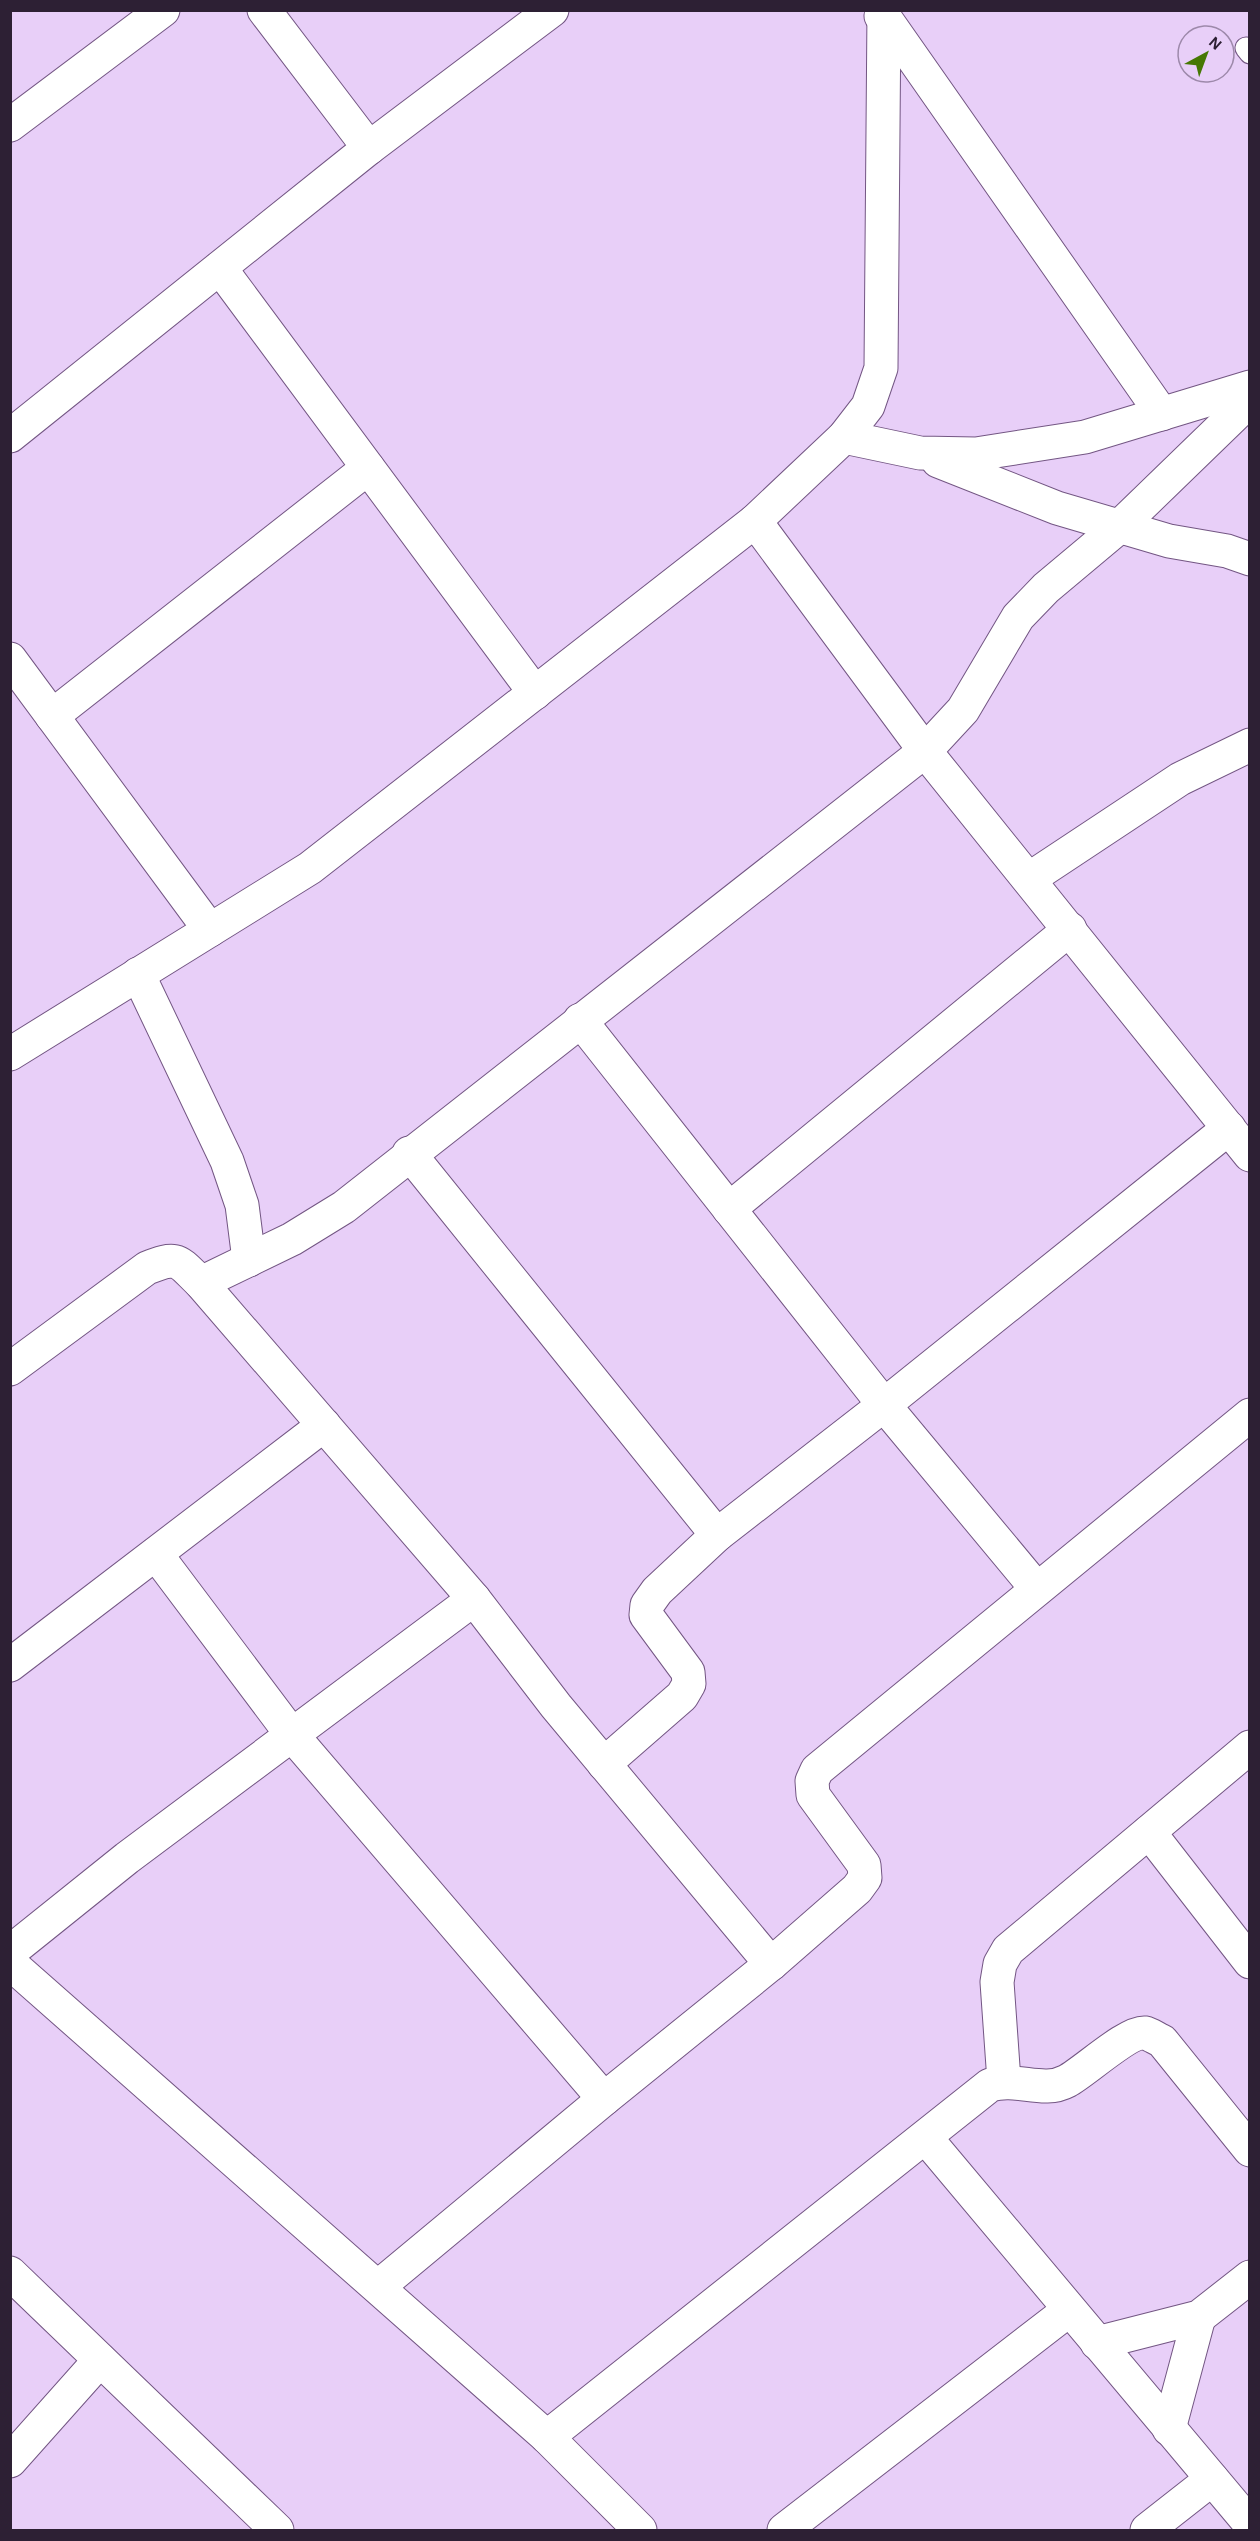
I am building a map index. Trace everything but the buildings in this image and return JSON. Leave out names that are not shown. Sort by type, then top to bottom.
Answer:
[{"type":"street","points":[[10,125],[163,10]]},
{"type":"street","points":[[264,10],[369,148]]},
{"type":"street","points":[[10,436],[369,148],[552,10]]},
{"type":"street","points":[[880,13],[1162,414]]},
{"type":"street","points":[[12,1050],[310,868],[755,521],[844,437],[868,406],[881,368],[880,13]]},
{"type":"street","points":[[220,268],[536,693]]},
{"type":"street","points":[[920,453],[976,454],[1085,437],[1250,387]]},
{"type":"street","points":[[201,1283],[292,1239],[344,1207],[924,751],[963,710],[1018,617],[1046,588],[1120,526],[1250,400]]},
{"type":"street","points":[[844,437],[920,453],[1057,508],[1169,541],[1227,551],[1250,559]]},
{"type":"street","points":[[52,716],[368,468]]},
{"type":"street","points":[[755,521],[924,751],[1070,929],[1250,1155]]},
{"type":"street","points":[[10,659],[210,930]]},
{"type":"street","points":[[1029,879],[1180,779],[1250,745]]},
{"type":"street","points":[[729,1209],[1070,929]]},
{"type":"street","points":[[138,974],[227,1161],[242,1205],[249,1260]]},
{"type":"street","points":[[580,1020],[884,1405],[1037,1589]]},
{"type":"street","points":[[604,1764],[682,1696],[689,1684],[688,1672],[646,1615],[647,1605],[657,1591],[717,1535],[884,1405],[1229,1128]]},
{"type":"street","points":[[410,1153],[717,1535]]},
{"type":"street","points":[[10,1369],[147,1268],[167,1260],[180,1262],[201,1283],[474,1599],[555,1706],[771,1964]]},
{"type":"street","points":[[378,2287],[771,1964],[857,1889],[865,1878],[864,1865],[813,1795],[812,1781],[817,1770],[1250,1415]]},
{"type":"street","points":[[10,1665],[324,1425]]},
{"type":"street","points":[[156,1554],[292,1735],[604,2099]]},
{"type":"street","points":[[10,1952],[127,1858],[474,1599]]},
{"type":"street","points":[[1004,2081],[997,1982],[1000,1964],[1008,1950],[1250,1747]]},
{"type":"street","points":[[1149,1832],[1250,1962]]},
{"type":"street","points":[[10,1963],[547,2437],[640,2530]]},
{"type":"street","points":[[547,2437],[990,2085],[1004,2081],[1052,2088],[1068,2081],[1131,2036],[1144,2033],[1162,2041],[1250,2150]]},
{"type":"street","points":[[926,2138],[1212,2479],[1244,2522]]},
{"type":"street","points":[[10,2273],[277,2530]]},
{"type":"street","points":[[1096,2343],[1199,2317],[1250,2277]]},
{"type":"street","points":[[784,2530],[1069,2310]]},
{"type":"street","points":[[1169,2429],[1199,2317]]},
{"type":"street","points":[[10,2461],[100,2360]]},
{"type":"street","points":[[1147,2530],[1212,2479]]}]
